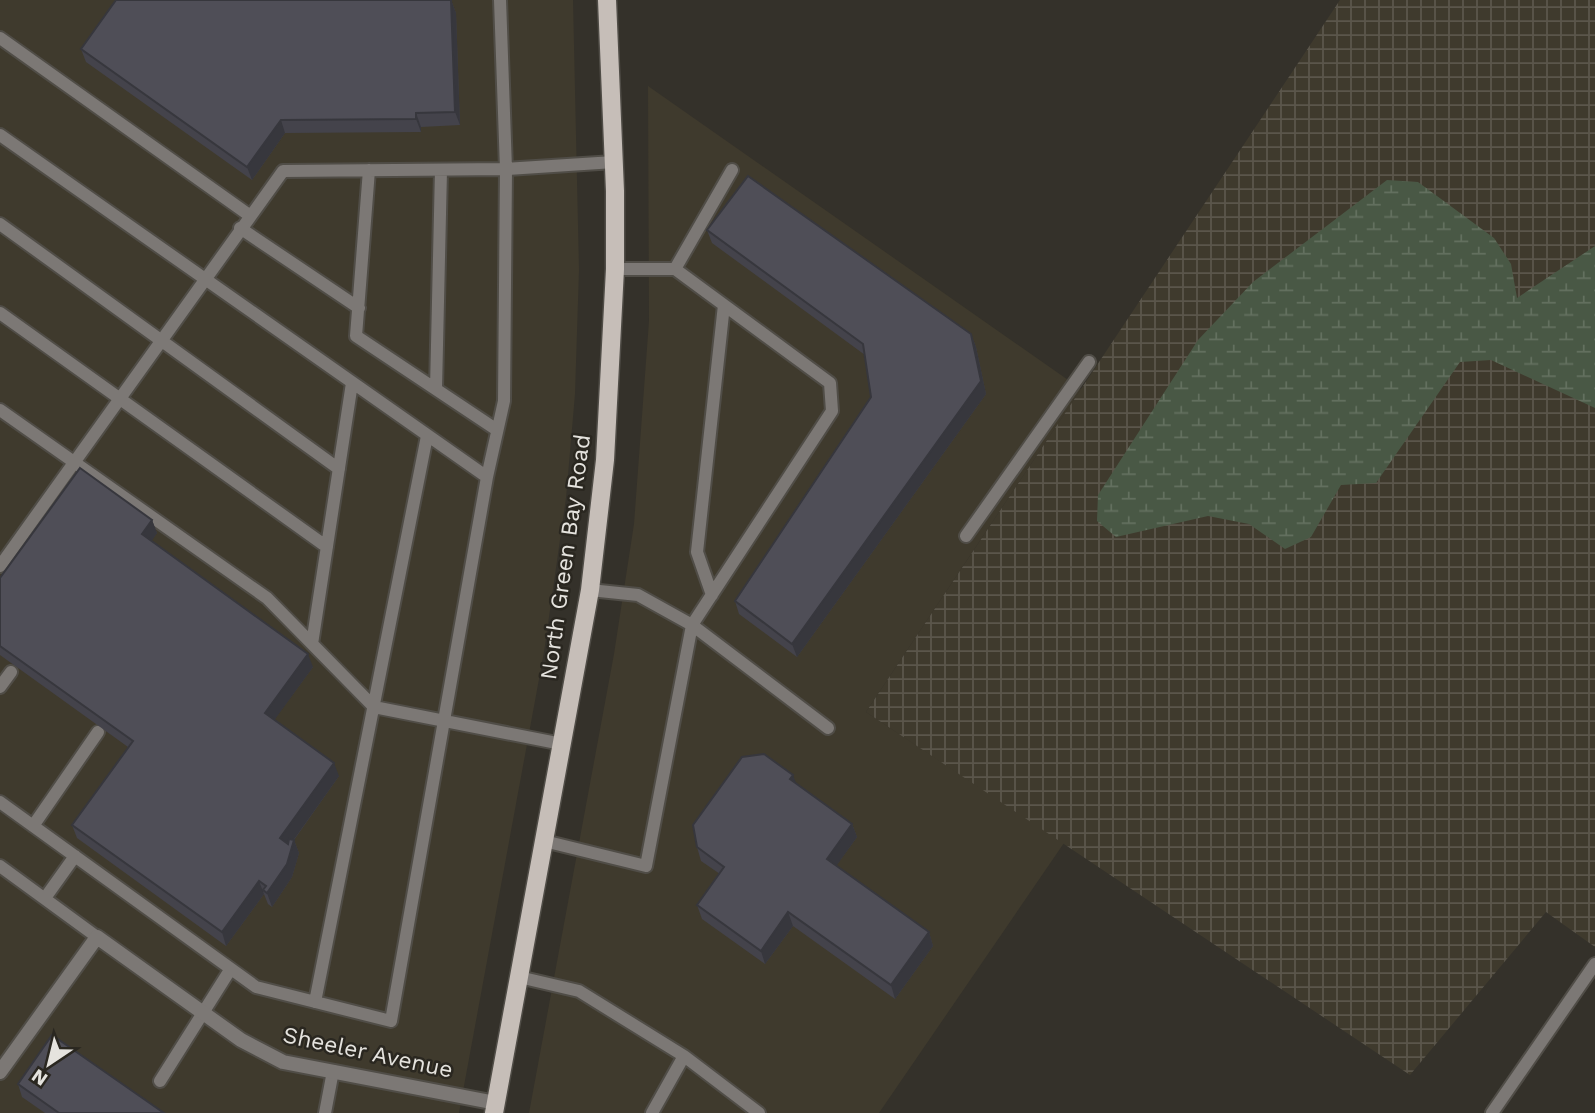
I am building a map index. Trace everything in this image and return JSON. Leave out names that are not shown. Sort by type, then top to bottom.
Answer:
[{"type":"main road","name":"North Green Bay Road","points":[[495,1108],[590,590],[610,397],[615,269],[614,162],[607,0]]},
{"type":"street","name":"Sheeler Avenue","points":[[97,937],[240,1040],[283,1062],[495,1108]]},
{"type":"street","points":[[0,1072],[97,937]]},
{"type":"lane","points":[[0,803],[256,987],[391,1021],[446,722],[487,477],[504,401],[506,169],[500,0]]},
{"type":"lane","points":[[0,38],[249,215]]},
{"type":"lane","points":[[0,135],[487,477]]},
{"type":"lane","points":[[0,566],[283,171],[506,169],[614,162]]},
{"type":"lane","points":[[369,170],[356,336],[497,430]]},
{"type":"lane","points":[[436,389],[441,170]]},
{"type":"lane","points":[[675,269],[732,170]]},
{"type":"lane","points":[[0,224],[339,469]]},
{"type":"lane","points":[[240,228],[359,308]]},
{"type":"lane","points":[[544,841],[646,866],[692,625],[832,411],[830,383],[675,269],[615,269]]},
{"type":"lane","points":[[712,595],[697,552],[724,305]]},
{"type":"lane","points":[[0,313],[327,547]]},
{"type":"lane","points":[[966,536],[1089,362]]},
{"type":"lane","points":[[312,644],[352,383]]},
{"type":"lane","points":[[0,410],[267,597],[374,707],[562,744]]},
{"type":"lane","points":[[315,1002],[427,436]]},
{"type":"lane","points":[[590,590],[638,595],[692,625],[828,728]]},
{"type":"lane","points":[[0,687],[11,672]]},
{"type":"lane","points":[[33,826],[98,732]]},
{"type":"lane","points":[[45,898],[75,856]]},
{"type":"lane","points":[[0,866],[97,937]]},
{"type":"lane","points":[[1492,1113],[1595,964]]},
{"type":"lane","points":[[160,1081],[230,970]]},
{"type":"lane","points":[[519,977],[579,991],[684,1056],[759,1113]]},
{"type":"lane","points":[[652,1113],[684,1056]]},
{"type":"lane","points":[[325,1113],[333,1071]]},
{"type":"shaded area","points":[[0,0],[573,0],[579,270],[575,394],[566,498],[544,652],[459,1113],[0,1113]]},
{"type":"shaded area","points":[[1340,0],[1595,0],[1595,947],[1546,912],[1410,1075],[866,712]]},
{"type":"shaded area","points":[[648,86],[1081,389],[866,712],[1064,843],[879,1113],[529,1113],[614,654],[634,524],[649,321]]},
{"type":"green space","points":[[1387,180],[1418,182],[1494,238],[1511,264],[1517,298],[1595,246],[1595,408],[1491,360],[1460,362],[1376,483],[1341,485],[1311,537],[1285,549],[1249,524],[1208,516],[1116,537],[1097,521],[1098,495],[1198,340],[1253,282]]},
{"type":"building","points":[[116,0],[451,0],[455,112],[416,113],[416,119],[281,120],[247,167],[81,49]]},
{"type":"building","points":[[748,176],[971,334],[981,381],[792,644],[735,601],[871,397],[863,344],[707,230]]},
{"type":"building","points":[[80,468],[152,520],[142,534],[308,654],[265,713],[334,763],[280,838],[288,844],[289,839],[294,840],[287,864],[267,893],[263,890],[266,886],[259,881],[222,932],[72,825],[133,741],[0,646],[0,578]]},
{"type":"building","points":[[764,754],[793,775],[790,779],[852,824],[827,859],[929,932],[891,985],[788,912],[761,951],[697,905],[724,867],[697,847],[693,825],[742,757]]},
{"type":"building","points":[[52,1035],[164,1113],[59,1113],[18,1084]]}]
